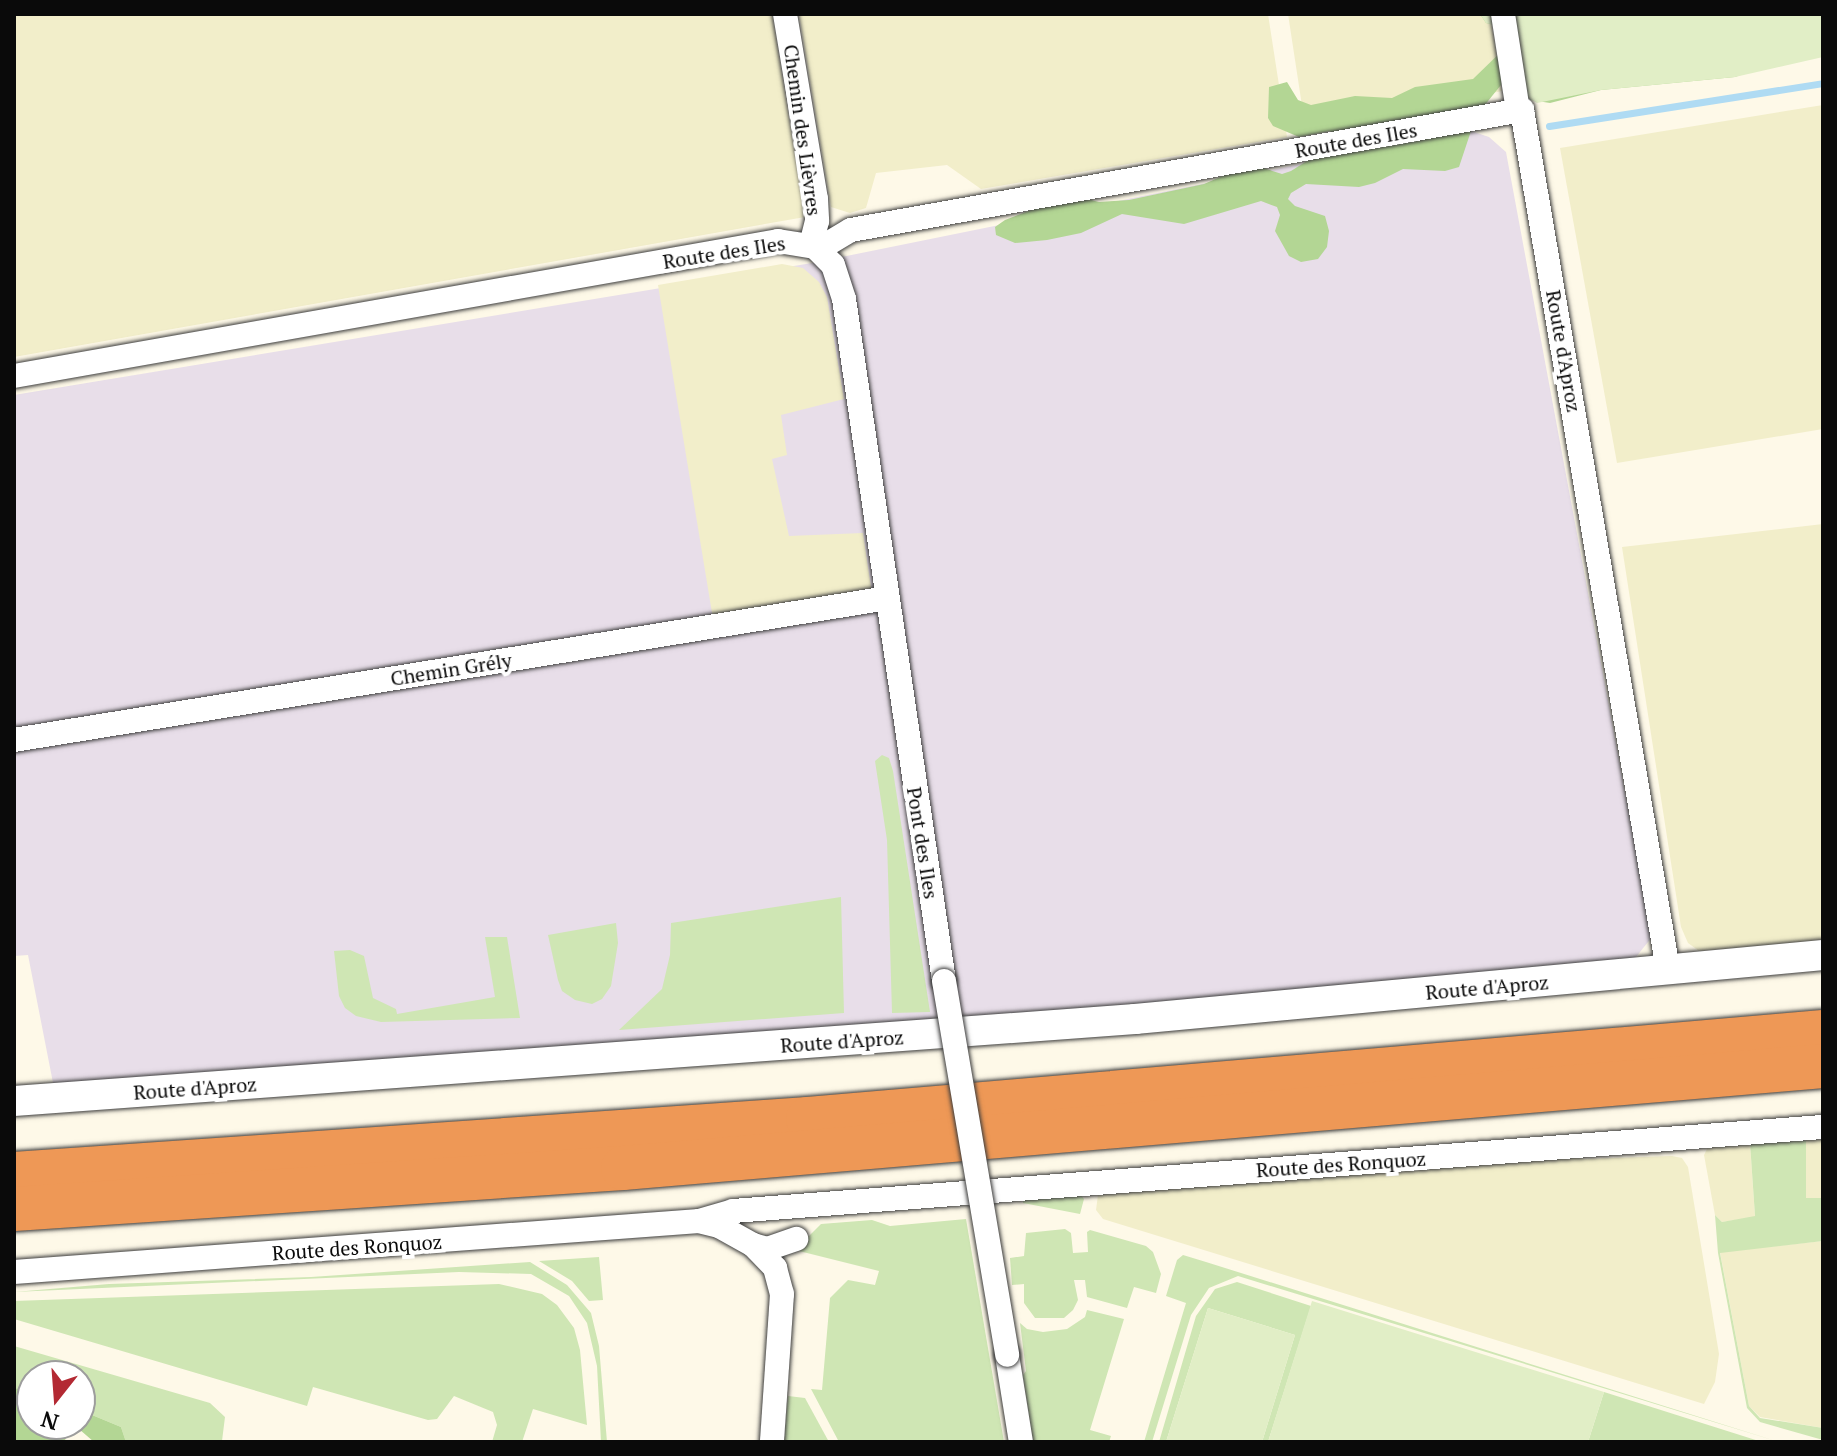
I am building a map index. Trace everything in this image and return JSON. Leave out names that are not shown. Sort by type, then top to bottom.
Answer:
[{"type":"highway","points":[[14,1174],[823,1118],[1823,1032]]},
{"type":"highway","points":[[14,1209],[623,1168],[1823,1066]]},
{"type":"street","name":"Chemin des Lièvres","points":[[785,14],[816,199],[815,247]]},
{"type":"street","name":"Route d'Aproz","points":[[1503,14],[1668,970]]},
{"type":"street","name":"Route des Iles","points":[[14,376],[778,241],[815,247],[851,230],[1520,110]]},
{"type":"street","name":"Pont des Iles","points":[[815,247],[833,265],[844,299],[944,981],[1021,1442]]},
{"type":"street","name":"Chemin Grély","points":[[14,740],[888,598]]},
{"type":"street","name":"Route d'Aproz","points":[[14,1101],[64,1089],[1135,1019],[1823,955]]},
{"type":"street","name":"Route des Ronquoz","points":[[14,1272],[699,1221],[733,1211],[1823,1127]]},
{"type":"street","name":"Route des Ronquoz","points":[[772,1442],[780,1282],[787,1254],[796,1239],[826,1212],[859,1202]]},
{"type":"street","name":"Route des Ronquoz","points":[[699,1221],[731,1231],[753,1245],[777,1219],[806,1206]]},
{"type":"street","points":[[753,1245],[776,1248],[796,1239]]},
{"type":"street","points":[[753,1245],[775,1268],[780,1282]]},
{"type":"shaded area","points":[[14,14],[772,14],[805,217],[14,357]]},
{"type":"shaded area","points":[[799,14],[1268,14],[1287,137],[981,189],[947,165],[876,173],[866,208],[850,213],[831,207]]},
{"type":"shaded area","points":[[1288,14],[1490,14],[1502,91],[1306,132]]},
{"type":"shaded area","points":[[1823,105],[1823,429],[1617,463],[1560,148]]},
{"type":"shaded area","points":[[1468,130],[1489,137],[1506,152],[1652,937],[1632,962],[793,1033],[54,1088],[28,955],[14,956],[14,395],[812,263]]},
{"type":"shaded area","points":[[782,264],[803,268],[819,282],[827,297],[844,399],[781,415],[787,455],[772,459],[789,536],[863,533],[872,594],[713,619],[658,285]]},
{"type":"shaded area","points":[[1823,524],[1823,941],[1699,951],[1688,943],[1681,927],[1622,547]]},
{"type":"shaded area","points":[[1806,1140],[1823,1140],[1823,1198],[1806,1198]]},
{"type":"shaded area","points":[[1750,1143],[1755,1217],[1722,1222],[1715,1215],[1704,1155],[1708,1147]]},
{"type":"shaded area","points":[[1582,1155],[1583,1159],[1672,1156],[1682,1158],[1688,1167],[1719,1354],[1715,1382],[1704,1404],[1103,1219],[1096,1210],[1098,1195]]},
{"type":"shaded area","points":[[1823,1241],[1823,1428],[1760,1417],[1749,1406],[1720,1252]]},
{"type":"green space","points":[[1480,14],[1797,55],[1735,77],[1601,90],[1550,103],[1531,100],[1505,80],[1476,116],[1459,167],[1445,171],[1403,169],[1359,187],[1306,184],[1291,193],[1288,199],[1295,206],[1325,216],[1329,231],[1327,247],[1318,259],[1301,262],[1289,256],[1275,231],[1280,215],[1277,207],[1261,201],[1184,224],[1122,214],[1081,233],[1047,240],[1015,243],[996,235],[995,227],[1005,220],[1071,195],[1099,202],[1129,200],[1204,184],[1239,169],[1257,166],[1282,174],[1291,171],[1321,152],[1333,134],[1330,131],[1299,137],[1273,126],[1268,118],[1269,87],[1287,82],[1298,100],[1311,105],[1355,96],[1392,98],[1415,87],[1473,79],[1507,46],[1507,28],[1486,23]]},
{"type":"green space","points":[[1480,14],[1823,14],[1823,57],[1735,77],[1601,90],[1537,103],[1523,95],[1507,28],[1486,23]]},
{"type":"green space","points":[[882,755],[889,758],[893,771],[930,1012],[892,1013],[887,840],[875,761]]},
{"type":"green space","points":[[841,897],[844,1013],[619,1030],[662,989],[670,955],[671,923]]},
{"type":"green space","points":[[616,923],[618,943],[611,986],[602,999],[592,1004],[575,1000],[562,991],[548,935]]},
{"type":"green space","points":[[485,937],[507,937],[520,1018],[381,1022],[356,1016],[345,1008],[339,996],[334,951],[350,950],[364,956],[373,998],[396,1009],[397,1014],[495,997]]},
{"type":"green space","points":[[1806,1141],[1806,1198],[1823,1198],[1823,1241],[1720,1253],[1749,1406],[1760,1418],[1823,1428],[1823,1440],[1760,1422],[1747,1408],[1718,1253],[1715,1215],[1722,1222],[1755,1216],[1750,1143]]},
{"type":"green space","points":[[1080,1194],[1084,1199],[1080,1214],[1023,1203],[1023,1199]]},
{"type":"green space","points":[[966,1219],[1004,1442],[839,1442],[811,1389],[822,1390],[830,1298],[848,1280],[875,1285],[879,1271],[799,1251],[802,1243],[821,1224],[872,1220],[890,1226]]},
{"type":"green space","points":[[1065,1229],[1071,1233],[1073,1253],[1088,1252],[1087,1232],[1090,1230],[1146,1246],[1153,1252],[1161,1274],[1156,1293],[1134,1287],[1127,1308],[1087,1297],[1085,1280],[1074,1280],[1078,1300],[1073,1310],[1064,1318],[1035,1318],[1024,1303],[1024,1284],[1012,1285],[1010,1258],[1024,1256],[1026,1233]]},
{"type":"green space","points":[[1183,1255],[1779,1442],[1238,1276],[1209,1288],[1191,1315],[1152,1442],[1144,1442],[1186,1303],[1166,1296],[1177,1260]]},
{"type":"green space","points":[[599,1257],[603,1300],[589,1301],[572,1281],[539,1261]]},
{"type":"green space","points":[[530,1262],[567,1285],[591,1313],[599,1346],[607,1442],[601,1442],[597,1366],[587,1323],[569,1296],[531,1274],[459,1272],[14,1292],[109,1284],[311,1277]]},
{"type":"green space","points":[[1237,1282],[1311,1306],[1268,1442],[1262,1442],[1295,1335],[1208,1308],[1166,1442],[1159,1442],[1196,1316],[1215,1289]]},
{"type":"green space","points":[[499,1284],[542,1294],[557,1305],[574,1328],[580,1350],[587,1425],[533,1409],[522,1442],[492,1442],[497,1425],[493,1412],[454,1396],[437,1419],[428,1420],[313,1387],[307,1406],[14,1319],[14,1301]]},
{"type":"green space","points":[[1312,1301],[1604,1392],[1588,1442],[1268,1442]]},
{"type":"green space","points":[[1208,1308],[1295,1335],[1262,1442],[1166,1442]]},
{"type":"green space","points":[[1087,1310],[1124,1319],[1090,1430],[1111,1436],[1109,1442],[1033,1442],[1023,1375],[1026,1371],[1020,1323],[1027,1329],[1043,1332],[1067,1329],[1085,1317]]},
{"type":"green space","points":[[14,1346],[62,1360],[16,1360],[14,1388]]},
{"type":"green space","points":[[96,1370],[210,1403],[225,1417],[222,1441],[126,1442],[121,1427],[96,1417]]},
{"type":"green space","points":[[14,1388],[16,1440],[65,1440],[14,1442]]},
{"type":"green space","points":[[1604,1392],[1762,1442],[1588,1442]]},
{"type":"green space","points":[[788,1396],[805,1398],[829,1442],[784,1442]]},
{"type":"green space","points":[[96,1417],[121,1427],[126,1442],[92,1440],[96,1440]]},
{"type":"waterway","points":[[1549,126],[1823,83]]}]
